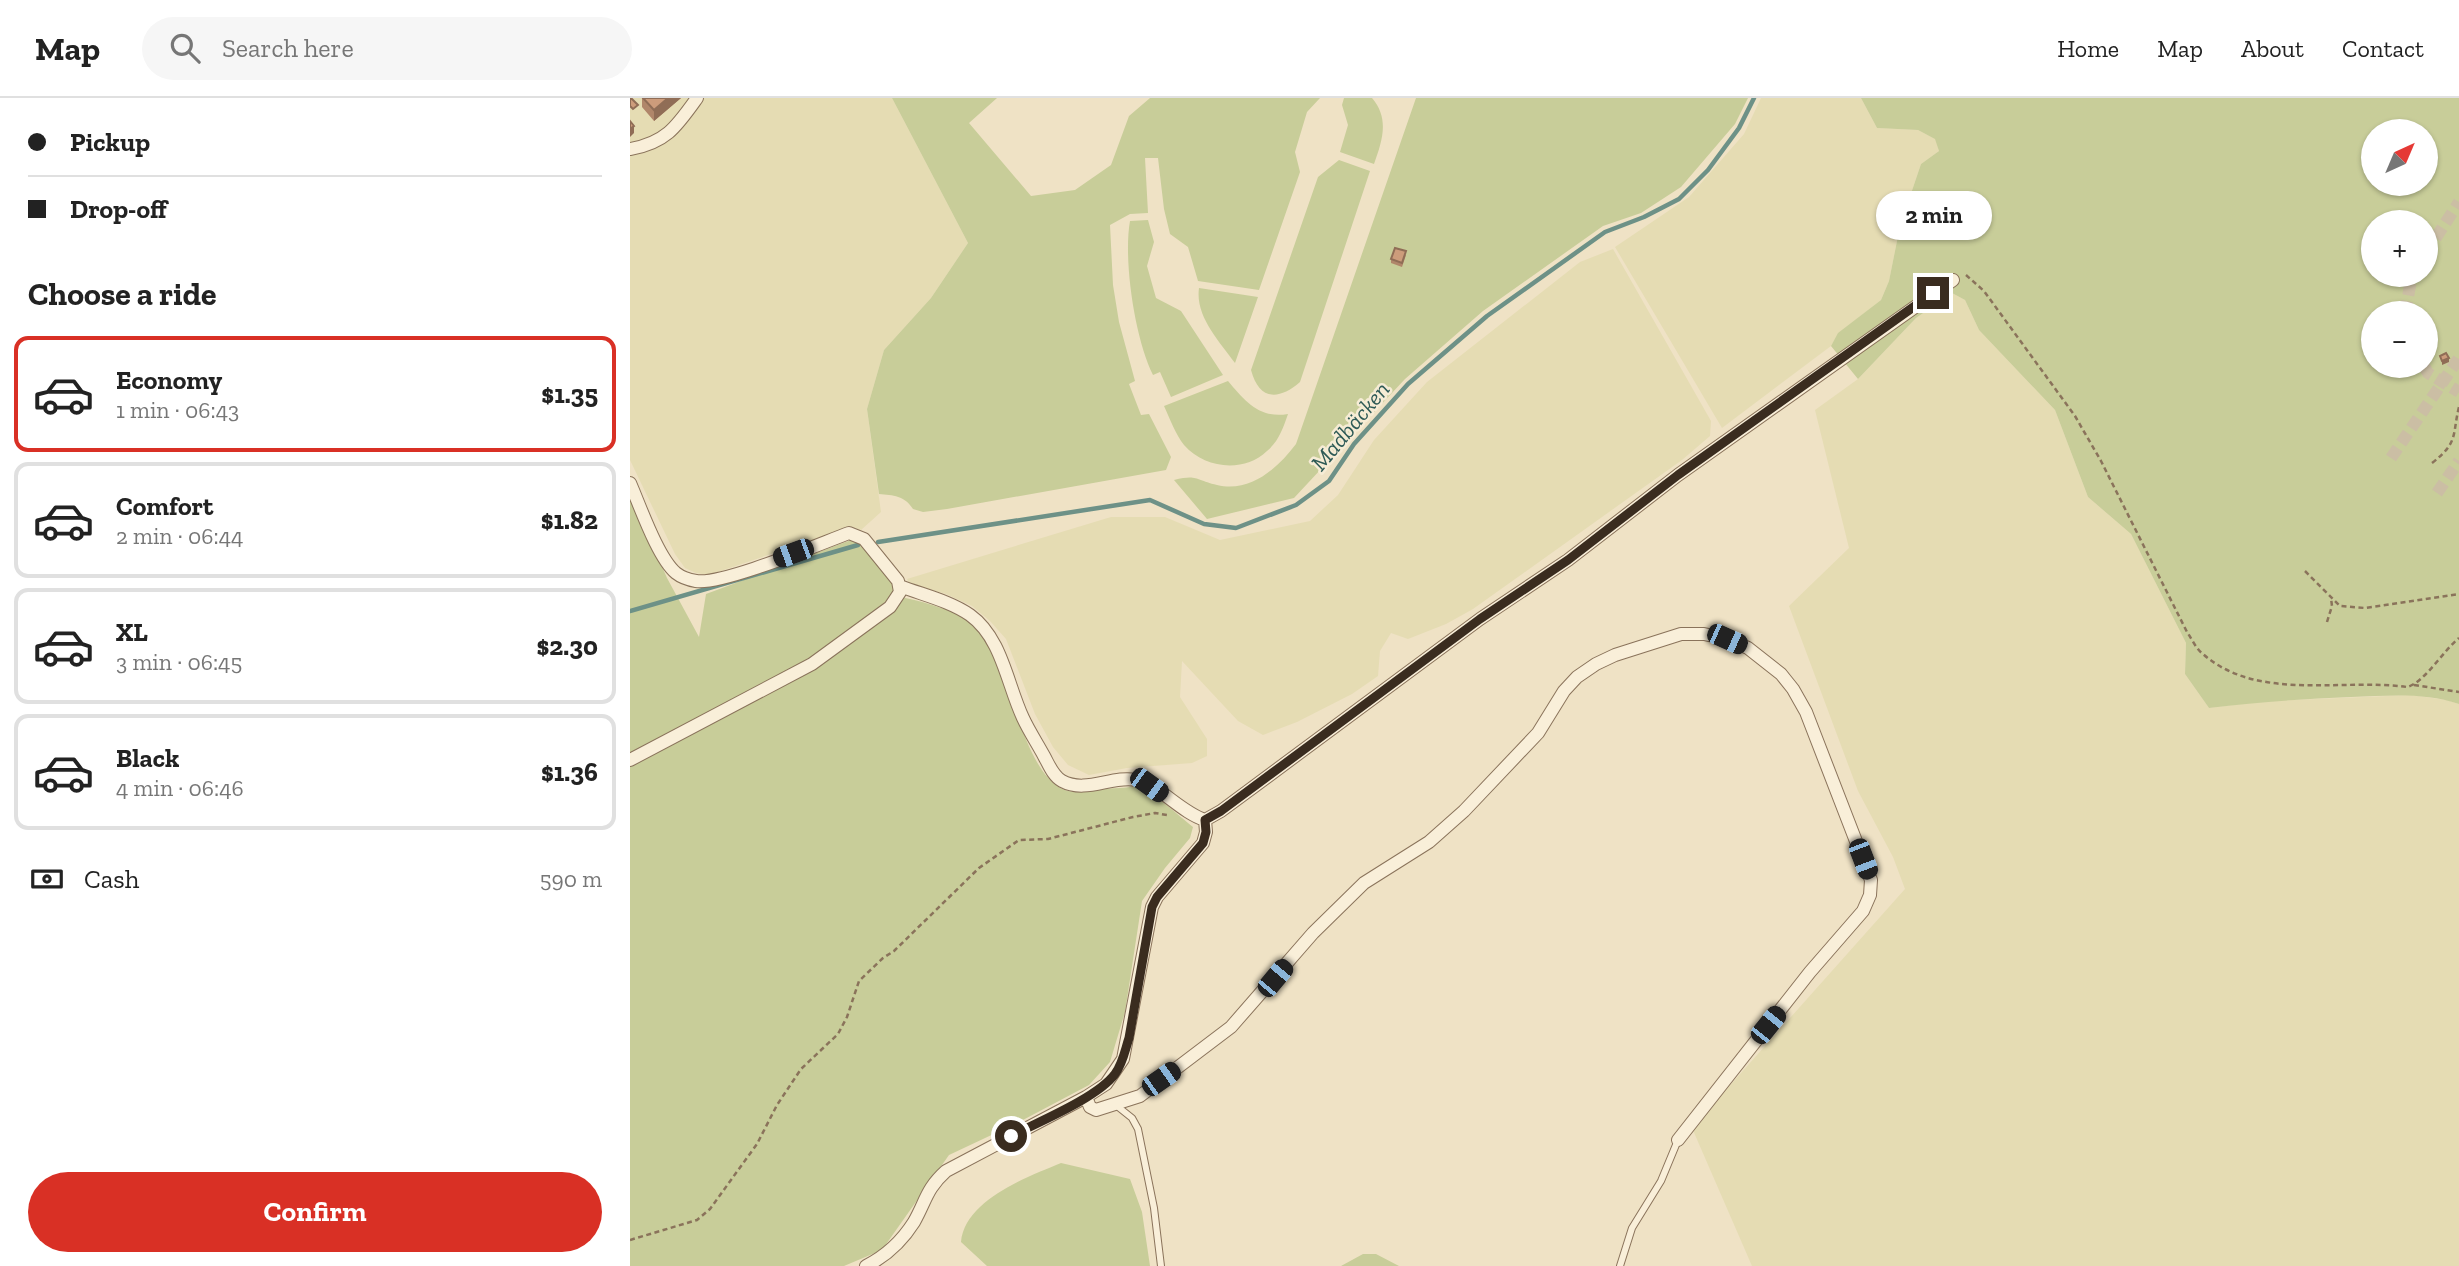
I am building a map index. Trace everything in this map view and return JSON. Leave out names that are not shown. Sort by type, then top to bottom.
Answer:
[{"type":"street","points":[[630,149],[657,143],[667,136],[697,98]]},
{"type":"street","points":[[1205,820],[1221,811],[1480,619],[1568,560],[1678,475],[1953,279]]},
{"type":"street","points":[[630,482],[666,562],[678,575],[697,581],[715,579],[849,533],[864,538],[894,574],[900,586],[900,592],[890,607],[812,664],[630,760]]},
{"type":"street","points":[[900,586],[955,606],[971,615],[986,631],[996,646],[1023,719],[1051,771],[1062,781],[1086,786],[1119,779],[1136,780],[1149,785],[1187,812],[1205,820]]},
{"type":"street","points":[[1086,1097],[1090,1107],[1096,1110],[1140,1096],[1231,1027],[1313,933],[1364,883],[1446,830],[1521,753],[1538,733],[1564,691],[1577,677],[1615,655],[1681,634],[1704,634],[1727,639],[1748,648],[1765,659],[1793,689],[1806,712],[1871,880],[1870,895],[1863,911],[1810,972],[1678,1140]]},
{"type":"street","points":[[866,1266],[883,1257],[899,1241],[914,1221],[929,1188],[946,1171],[1086,1097],[1115,1073],[1123,1059],[1129,1038],[1152,907],[1157,897],[1203,843],[1205,820]]},
{"type":"lane","points":[[1115,1105],[1132,1118],[1138,1129],[1154,1208],[1161,1266]]},
{"type":"lane","points":[[1620,1266],[1632,1228],[1661,1181],[1678,1140]]},
{"type":"path","points":[[1953,279],[1965,275],[1984,291],[2075,416],[2101,461],[2187,632],[2201,653],[2222,668],[2279,683],[2407,687],[2422,679],[2440,655],[2459,638]]},
{"type":"path","points":[[2432,463],[2448,448],[2455,436],[2459,407]]},
{"type":"path","points":[[2305,571],[2340,606],[2365,608],[2459,594]]},
{"type":"path","points":[[2327,622],[2332,606],[2331,597]]},
{"type":"path","points":[[2414,685],[2459,692]]},
{"type":"path","points":[[630,1241],[697,1220],[710,1209],[757,1144],[777,1105],[801,1069],[838,1034],[847,1017],[859,981],[894,951],[961,884],[999,852],[1019,840],[1048,839],[1155,813],[1171,815],[1187,812]]},
{"type":"shaded area","points":[[630,98],[892,98],[968,243],[931,298],[884,350],[867,409],[881,512],[861,530],[851,527],[709,575],[685,568],[675,554],[630,460]]},
{"type":"shaded area","points":[[1761,98],[1861,98],[1877,128],[1918,130],[1936,139],[1939,151],[1921,164],[1900,226],[1889,281],[1881,300],[1839,333],[1831,346],[1722,428],[1615,247],[1689,197],[1744,134]]},
{"type":"shaded area","points":[[1613,249],[1711,421],[1710,436],[1682,460],[1473,609],[1446,624],[1408,639],[1391,633],[1380,651],[1378,676],[1352,694],[1297,722],[1263,735],[1238,721],[1182,661],[1180,697],[1207,739],[1207,756],[1192,763],[1127,768],[1089,775],[1068,765],[1053,747],[1035,714],[1006,639],[990,621],[972,606],[946,594],[910,584],[907,579],[1111,517],[1165,517],[1220,540],[1310,521],[1338,495],[1374,440],[1427,382],[1580,262]]},
{"type":"shaded area","points":[[1952,293],[1965,300],[1979,330],[2055,410],[2088,497],[2131,534],[2186,643],[2185,674],[2209,708],[2265,701],[2411,695],[2459,704],[2459,1266],[1752,1266],[1692,1128],[1905,889],[1893,857],[1858,791],[1789,606],[1849,548],[1815,410],[1858,379],[1916,318]]},
{"type":"green space","points":[[892,98],[997,98],[969,123],[1031,196],[1075,190],[1111,165],[1129,116],[1150,98],[1320,98],[1307,112],[1295,152],[1300,172],[1259,290],[1198,281],[1188,247],[1170,234],[1158,158],[1145,158],[1148,213],[1130,214],[1110,225],[1113,285],[1119,322],[1135,381],[1129,384],[1141,415],[1149,414],[1171,457],[1166,470],[923,512],[913,509],[898,497],[879,494],[867,409],[884,350],[931,298],[968,243]]},
{"type":"green space","points":[[1344,98],[1372,98],[1378,106],[1383,130],[1374,164],[1340,152],[1348,125],[1342,105]]},
{"type":"green space","points":[[1416,98],[1748,98],[1735,124],[1681,187],[1641,213],[1603,226],[1483,311],[1405,379],[1294,498],[1207,519],[1174,480],[1192,478],[1229,487],[1241,485],[1262,477],[1296,444]]},
{"type":"green space","points":[[1861,98],[2459,98],[2459,704],[2419,696],[2392,696],[2298,700],[2209,708],[2185,674],[2186,643],[2131,534],[2088,497],[2055,410],[1979,330],[1965,300],[1952,293],[1916,318],[1858,379],[1831,346],[1838,333],[1881,300],[1889,281],[1900,226],[1921,164],[1939,151],[1935,139],[1918,130],[1877,128]]},
{"type":"green space","points":[[1339,160],[1370,171],[1300,382],[1284,392],[1270,394],[1259,387],[1251,370],[1318,177]]},
{"type":"green space","points":[[1148,220],[1154,242],[1147,266],[1156,298],[1181,311],[1223,375],[1171,397],[1160,372],[1153,375],[1147,360],[1136,321],[1129,277],[1130,221]]},
{"type":"green space","points":[[1199,288],[1258,297],[1235,363],[1204,318]]},
{"type":"green space","points":[[1228,381],[1247,402],[1261,411],[1288,414],[1271,447],[1258,458],[1236,465],[1213,463],[1193,453],[1178,437],[1164,406]]},
{"type":"green space","points":[[630,492],[667,578],[699,637],[706,594],[851,540],[865,548],[879,564],[891,581],[896,597],[919,601],[955,613],[967,619],[979,631],[999,666],[1031,750],[1049,779],[1067,791],[1076,792],[1130,787],[1143,789],[1193,827],[1190,838],[1142,901],[1125,1012],[1110,1062],[1089,1085],[949,1155],[882,1250],[844,1266],[630,1266]]},
{"type":"green space","points":[[1061,1163],[1130,1179],[1142,1212],[1150,1266],[987,1266],[961,1242],[965,1227],[985,1202],[1015,1183]]},
{"type":"green space","points":[[1363,1254],[1376,1254],[1399,1266],[1341,1266]]},
{"type":"building","points":[[631,98],[638,105],[633,109],[630,106]]},
{"type":"building","points":[[643,98],[668,98],[654,110]]},
{"type":"building","points":[[1395,248],[1406,251],[1402,263],[1391,259]]},
{"type":"building","points":[[2446,353],[2449,358],[2442,361],[2440,356]]},
{"type":"waterway","name":"Madbäcken","points":[[878,542],[1150,500],[1204,524],[1236,528],[1296,505],[1329,481],[1354,444],[1408,384],[1487,316],[1605,232],[1644,217],[1679,199],[1708,170],[1739,128],[1754,98]]},
{"type":"waterway","name":"Madbäcken","points":[[630,611],[858,545]]},
{"type":"tunnel","points":[[2438,234],[2459,202]]},
{"type":"tunnel","points":[[2407,301],[2410,287]]},
{"type":"tunnel","points":[[2391,458],[2459,358]]},
{"type":"tunnel","points":[[2436,378],[2459,392]]},
{"type":"tunnel","points":[[2437,493],[2459,461]]},
{"type":"route","points":[[1011,1136],[1086,1097],[1115,1073],[1123,1059],[1129,1038],[1152,907],[1157,897],[1203,843],[1205,820],[1221,811],[1480,619],[1568,560],[1678,475],[1933,293]]}]
